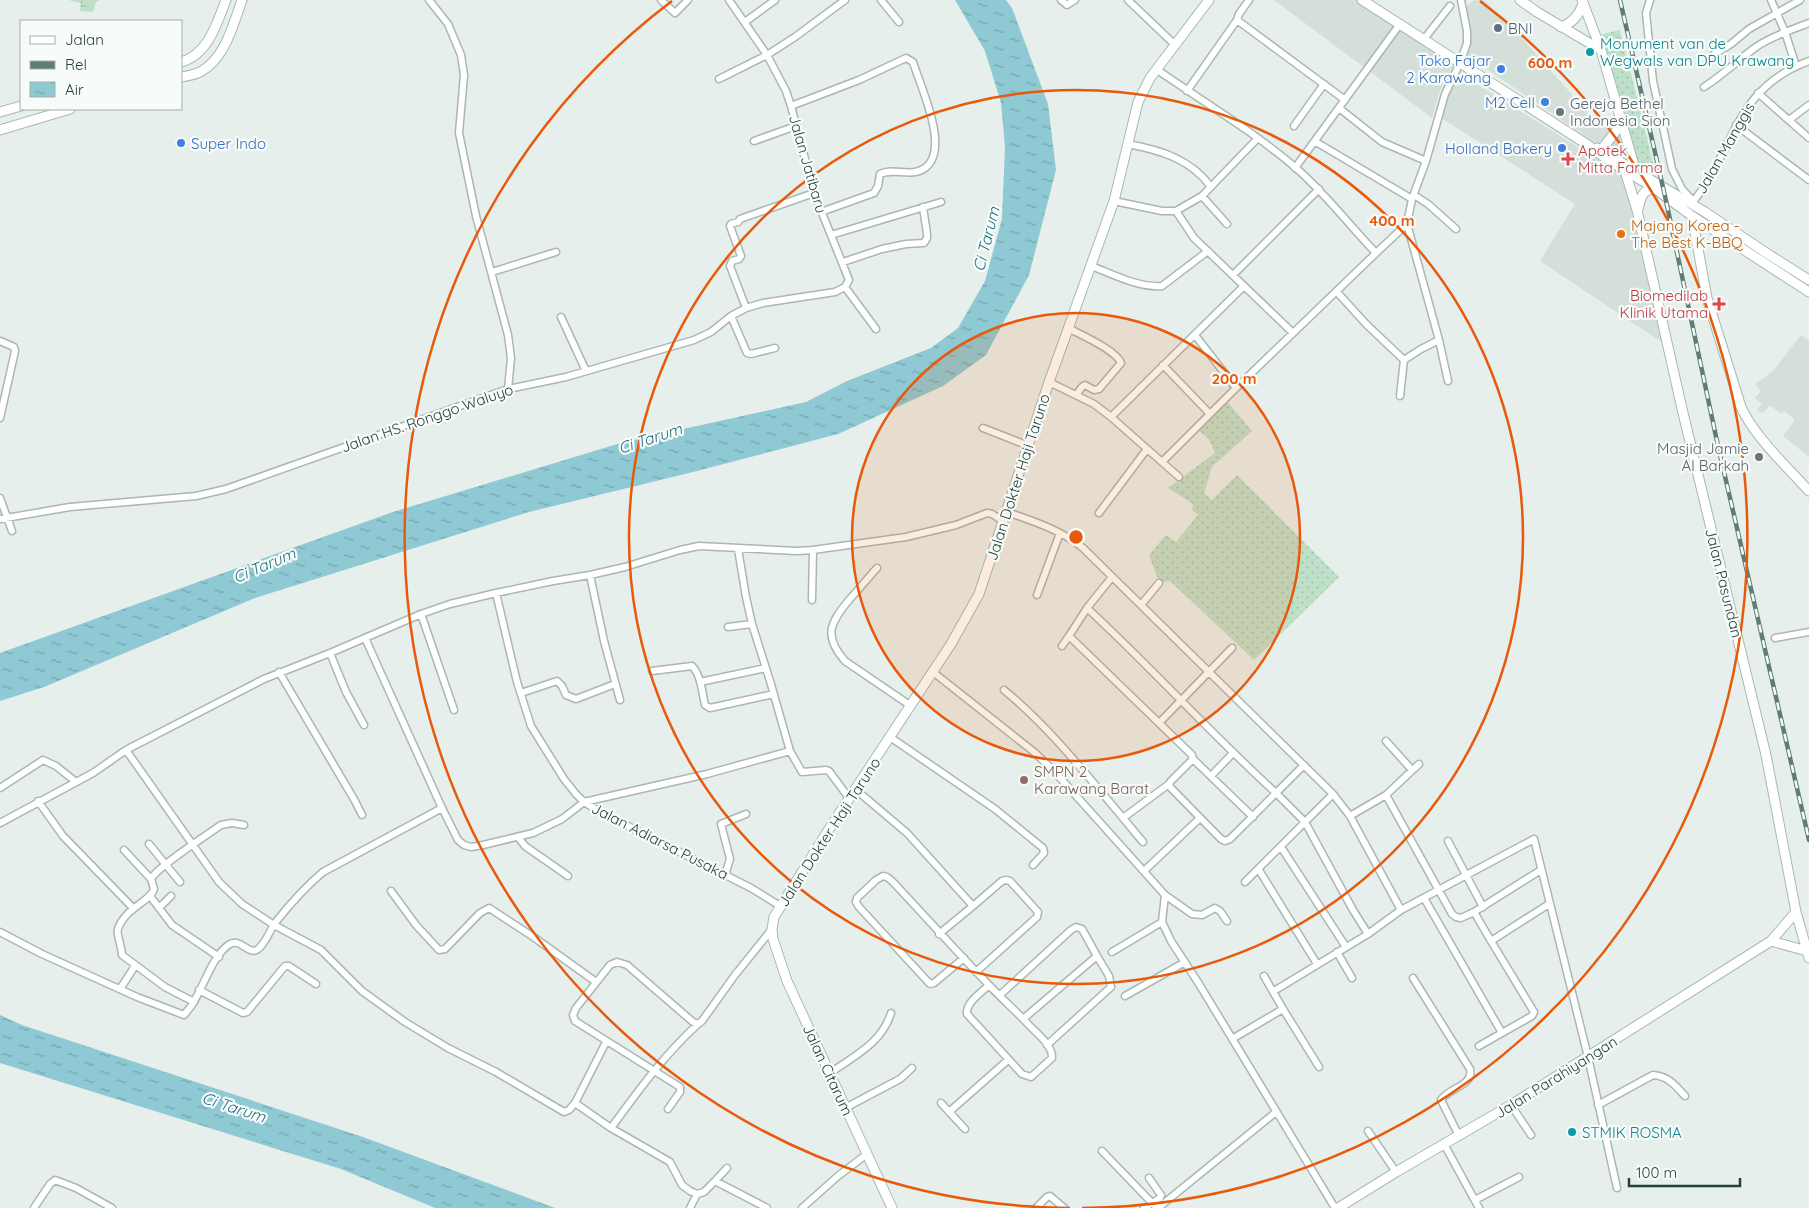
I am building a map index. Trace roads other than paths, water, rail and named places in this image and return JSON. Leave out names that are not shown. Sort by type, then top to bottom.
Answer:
[{"type":"street","points":[[182,62],[197,54],[206,43],[215,30],[226,0]]},
{"type":"street","points":[[182,77],[198,73],[208,67],[219,55],[228,38],[242,0]]},
{"type":"street","points":[[429,0],[448,24],[461,55],[464,74],[459,134],[476,216],[508,335],[511,358],[508,388]]},
{"type":"street","points":[[661,0],[675,13],[688,0]]},
{"type":"street","name":"Jalan Jatibaru","points":[[729,0],[767,55],[786,91],[814,193],[849,280],[845,287]]},
{"type":"street","points":[[745,22],[775,0]]},
{"type":"street","points":[[719,79],[767,55],[795,37],[844,0]]},
{"type":"street","points":[[881,0],[899,22]]},
{"type":"street","points":[[1061,0],[1067,5],[1075,0]]},
{"type":"street","points":[[1128,0],[1174,44]]},
{"type":"street","name":"Jalan Dokter Haji Taruno","points":[[772,929],[774,917],[780,906],[849,798],[952,644],[979,594],[1049,382],[1114,201],[1138,102],[1156,69],[1209,0]]},
{"type":"street","points":[[1187,91],[1237,20],[1248,0]]},
{"type":"street","points":[[1362,0],[1654,188],[1692,216],[1809,292]]},
{"type":"street","points":[[1448,381],[1439,340],[1407,224],[1413,197],[1426,161],[1456,60],[1467,43],[1467,31],[1461,0]]},
{"type":"street","points":[[1520,0],[1601,50]]},
{"type":"street","points":[[1650,0],[1646,12],[1653,81],[1672,169],[1682,189],[1693,203]]},
{"type":"street","points":[[1771,0],[1785,32],[1796,66]]},
{"type":"street","points":[[1713,55],[1731,44],[1749,29],[1800,0]]},
{"type":"street","points":[[1561,27],[1575,19],[1583,2]]},
{"type":"street","points":[[1583,2],[1601,50],[1635,169]]},
{"type":"street","points":[[1424,39],[1450,6]]},
{"type":"street","points":[[1237,20],[1345,100]]},
{"type":"street","points":[[1704,87],[1728,71],[1756,48],[1785,32],[1809,23]]},
{"type":"street","points":[[1295,168],[1316,142],[1400,24]]},
{"type":"street","points":[[791,106],[859,80],[906,58],[913,62],[932,118],[936,141],[931,161],[925,168],[907,173],[885,172],[880,174],[878,186],[874,193],[821,212]]},
{"type":"street","name":"Jalan Manggis","points":[[1693,203],[1710,178],[1736,125],[1758,93],[1771,81],[1796,66],[1809,61]]},
{"type":"street","points":[[1156,69],[1257,139],[1295,168],[1319,189],[1376,253]]},
{"type":"street","points":[[1294,126],[1324,84]]},
{"type":"street","points":[[1758,93],[1809,138]]},
{"type":"street","points":[[1789,120],[1809,105]]},
{"type":"street","points":[[0,112],[20,106]]},
{"type":"street","points":[[1339,108],[1382,142],[1426,161]]},
{"type":"street","points":[[0,130],[67,110]]},
{"type":"street","points":[[1602,150],[1613,136],[1621,121]]},
{"type":"street","points":[[1736,125],[1809,180]]},
{"type":"street","points":[[754,141],[796,126]]},
{"type":"street","points":[[1114,201],[1162,211],[1176,211],[1202,196],[1257,139]]},
{"type":"street","points":[[1316,142],[1428,204],[1456,229]]},
{"type":"street","points":[[1128,144],[1152,149],[1179,159],[1197,171],[1211,187]]},
{"type":"street","points":[[1588,145],[1602,150],[1693,203],[1809,280]]},
{"type":"street","name":"Jalan Pasundan","points":[[1625,171],[1638,210],[1683,413],[1766,755],[1796,912],[1808,954]]},
{"type":"street","points":[[1638,210],[1642,194],[1646,190],[1654,188]]},
{"type":"street","points":[[1233,275],[1319,189]]},
{"type":"street","points":[[746,308],[730,266],[732,261],[741,256],[730,226],[731,224],[738,222],[740,219],[814,193]]},
{"type":"street","points":[[1202,196],[1227,224]]},
{"type":"street","points":[[831,235],[941,202]]},
{"type":"street","points":[[843,262],[882,249],[906,244],[924,243],[928,238],[928,234],[923,207]]},
{"type":"street","points":[[1176,211],[1194,238],[1294,333]]},
{"type":"street","points":[[1692,216],[1707,298],[1746,418],[1809,491]]},
{"type":"street","points":[[1162,462],[1236,388],[1407,224]]},
{"type":"street","points":[[1091,266],[1130,281],[1145,285],[1162,286],[1208,251]]},
{"type":"street","points":[[492,272],[556,252]]},
{"type":"street","points":[[1111,417],[1244,286]]},
{"type":"street","points":[[845,287],[876,329]]},
{"type":"street","name":"Jalan HS. Ronggo Waluyo","points":[[3,518],[70,507],[196,496],[226,489],[508,388],[586,371],[694,340],[711,332],[731,316],[746,308],[763,303],[835,292],[845,287]]},
{"type":"street","points":[[1337,292],[1366,324],[1404,360]]},
{"type":"street","points":[[731,316],[747,353],[751,354],[775,348]]},
{"type":"street","points":[[561,317],[586,371]]},
{"type":"street","points":[[1068,328],[1104,348],[1118,358],[1121,363],[1099,389],[1094,390],[1085,385],[1076,395]]},
{"type":"street","points":[[1195,335],[1236,388]]},
{"type":"street","points":[[1404,360],[1439,340]]},
{"type":"street","points":[[0,341],[14,347],[15,351],[0,418]]},
{"type":"street","points":[[1400,396],[1404,360]]},
{"type":"street","points":[[1164,365],[1210,414]]},
{"type":"street","points":[[1049,382],[1094,404],[1179,477]]},
{"type":"street","points":[[983,428],[1029,446]]},
{"type":"street","points":[[1099,513],[1147,449]]},
{"type":"street","points":[[0,498],[3,518],[12,531]]},
{"type":"street","points":[[0,823],[92,773],[126,750],[279,672],[450,604],[626,567],[699,546],[724,546],[738,549],[813,550],[897,539],[956,525],[986,513],[1060,533],[1072,539],[1141,605],[1332,794],[1350,816],[1401,910]]},
{"type":"street","points":[[1038,595],[1060,533]]},
{"type":"street","points":[[738,549],[752,624],[790,751],[802,772],[829,771],[849,798]]},
{"type":"street","points":[[812,600],[813,550]]},
{"type":"street","points":[[878,568],[836,615],[831,635],[838,653],[844,661],[911,706]]},
{"type":"street","points":[[590,575],[604,641],[620,700]]},
{"type":"street","points":[[1062,646],[1087,608],[1112,578]]},
{"type":"street","points":[[1141,605],[1159,584]]},
{"type":"street","name":"Jalan Adiarsa Pusaka","points":[[496,593],[521,694],[531,726],[564,779],[584,802],[674,851],[751,888],[780,906]]},
{"type":"street","points":[[1087,608],[1305,822],[1368,934]]},
{"type":"street","points":[[421,614],[454,710]]},
{"type":"street","points":[[728,627],[752,624]]},
{"type":"street","points":[[1775,638],[1809,632]]},
{"type":"street","points":[[1069,636],[1160,722],[1192,755],[1193,759],[1252,817]]},
{"type":"street","points":[[365,638],[458,840],[464,845],[471,847],[518,838],[547,828],[584,802],[707,774],[790,751]]},
{"type":"street","points":[[1160,722],[1232,648]]},
{"type":"street","points":[[330,653],[346,692],[364,725]]},
{"type":"street","points":[[652,671],[692,666],[700,682],[705,705],[710,708],[774,694]]},
{"type":"street","points":[[700,682],[766,668]]},
{"type":"street","points":[[279,672],[362,815]]},
{"type":"street","points":[[933,672],[1034,752],[1053,770],[1165,895],[1192,914],[1198,916],[1215,908],[1220,911],[1227,921]]},
{"type":"street","points":[[521,694],[556,681],[562,686],[566,695],[576,699],[615,684]]},
{"type":"street","points":[[1004,690],[1050,732],[1143,842]]},
{"type":"street","points":[[890,737],[995,809],[1043,848],[1044,853],[1033,865]]},
{"type":"street","points":[[1386,741],[1412,770]]},
{"type":"street","points":[[126,750],[223,886],[242,904],[274,925],[321,950],[362,991],[428,1036],[496,1072],[564,1112],[569,1110],[575,1102],[606,1042]]},
{"type":"street","points":[[1211,776],[1233,753]]},
{"type":"street","points":[[1123,818],[1169,784],[1193,759]]},
{"type":"street","points":[[0,788],[43,760],[56,766],[76,782]]},
{"type":"street","points":[[1350,816],[1386,795],[1419,764]]},
{"type":"street","points":[[1169,784],[1172,790],[1221,840],[1225,841],[1304,765]]},
{"type":"street","points":[[856,789],[907,833],[973,906]]},
{"type":"street","points":[[1245,882],[1259,870],[1332,794]]},
{"type":"street","points":[[1386,795],[1452,914],[1456,917],[1461,918],[1474,912],[1541,870]]},
{"type":"street","points":[[38,801],[63,836],[133,908]]},
{"type":"street","points":[[0,932],[42,954],[184,1015],[194,1002],[199,990],[228,945],[239,942],[251,950],[260,948],[274,925],[308,885],[323,872],[442,808]]},
{"type":"street","points":[[725,875],[730,859],[721,824],[746,814]]},
{"type":"street","points":[[1144,871],[1200,818]]},
{"type":"street","points":[[151,880],[152,876],[165,865],[222,825],[232,822],[244,825]]},
{"type":"street","points":[[518,838],[525,846],[568,876]]},
{"type":"street","points":[[1274,991],[1368,934],[1401,910],[1532,839],[1535,840],[1549,904],[1588,1057],[1617,1188]]},
{"type":"street","points":[[1448,841],[1483,907]]},
{"type":"street","points":[[149,844],[180,882]]},
{"type":"street","points":[[1281,847],[1346,947]]},
{"type":"street","points":[[124,850],[151,880],[154,893],[133,908],[123,919],[117,935],[122,956],[165,987],[194,1002]]},
{"type":"street","points":[[1259,870],[1317,964]]},
{"type":"street","points":[[964,958],[934,983],[930,984],[859,907],[856,902],[857,898],[876,880],[883,876],[887,877],[939,934],[964,958],[1047,1045],[1052,1058],[1031,1077],[1022,1074],[967,1014],[970,1003],[989,985]]},
{"type":"street","points":[[939,934],[1002,881],[1010,881],[1038,912],[1037,917],[976,972]]},
{"type":"street","points":[[391,891],[416,925],[439,950],[445,949],[480,913],[488,908],[532,936],[596,982]]},
{"type":"street","points":[[1165,895],[1162,922],[1171,941],[1337,1208]]},
{"type":"street","points":[[150,896],[172,925],[219,957]]},
{"type":"street","points":[[160,907],[171,896]]},
{"type":"street","points":[[1424,898],[1502,1032]]},
{"type":"street","points":[[1491,941],[1549,904]]},
{"type":"street","points":[[1474,912],[1534,1012],[1532,1016],[1479,1046]]},
{"type":"street","name":"Jalan Parahiyangan","points":[[1337,1208],[1511,1105],[1771,941],[1796,912]]},
{"type":"street","points":[[1112,952],[1162,922]]},
{"type":"street","points":[[1000,995],[1057,942],[1076,927],[1082,929],[1109,976],[1111,987],[1047,1045]]},
{"type":"street","points":[[611,1128],[653,1071],[676,1044],[702,1021],[735,975],[772,929]]},
{"type":"street","name":"Jalan Citarum","points":[[772,929],[775,949],[787,981],[847,1107],[892,1208]]},
{"type":"street","points":[[1771,941],[1808,954]]},
{"type":"street","points":[[1337,952],[1352,978]]},
{"type":"street","points":[[1023,1019],[1097,956]]},
{"type":"street","points":[[668,1109],[680,1092],[680,1088],[575,1021],[573,1014],[610,965],[617,962],[627,965],[693,1022],[698,1024]]},
{"type":"street","points":[[1126,996],[1185,962]]},
{"type":"street","points":[[120,989],[135,966]]},
{"type":"street","points":[[199,990],[243,1013],[247,1012],[285,966],[289,966],[316,984]]},
{"type":"street","points":[[1264,976],[1319,1067]]},
{"type":"street","points":[[1413,978],[1470,1069],[1470,1077],[1467,1082],[1447,1093],[1441,1100],[1460,1136]]},
{"type":"street","points":[[1232,1039],[1283,1008]]},
{"type":"street","points":[[830,1073],[880,1036],[888,1025],[892,1013]]},
{"type":"street","points":[[949,1112],[1008,1060]]},
{"type":"street","points":[[847,1107],[900,1079],[912,1068]]},
{"type":"street","points":[[1598,1105],[1653,1075],[1663,1075],[1673,1082],[1684,1096]]},
{"type":"street","points":[[575,1102],[611,1128],[670,1162],[682,1184],[690,1191],[697,1194],[704,1192],[727,1168]]},
{"type":"street","points":[[940,1103],[965,1129]]},
{"type":"street","points":[[1511,1105],[1531,1135]]},
{"type":"street","points":[[1102,1151],[1158,1208],[1276,1112]]},
{"type":"street","points":[[1368,1131],[1396,1172]]},
{"type":"street","points":[[1444,1144],[1479,1208]]},
{"type":"street","points":[[802,1208],[838,1176],[867,1154]]},
{"type":"street","points":[[1475,1200],[1519,1177]]},
{"type":"street","points":[[1144,1208],[1160,1198],[1161,1195],[1149,1178]]},
{"type":"street","points":[[34,1208],[50,1184],[56,1180],[76,1188],[112,1208]]},
{"type":"street","points":[[715,1181],[768,1208]]},
{"type":"street","points":[[690,1208],[697,1194]]},
{"type":"street","points":[[1036,1208],[1050,1196],[1064,1208]]},
{"type":"water","name":"Ci Tarum","points":[[955,0],[1006,0],[1012,8],[1048,104],[1056,170],[1029,275],[986,355],[943,386],[838,434],[529,512],[255,598],[44,687],[0,701],[0,653],[393,512],[624,442],[806,402],[847,381],[931,348],[958,328],[985,281],[1002,219],[1005,147],[1001,103],[985,51]]},
{"type":"water","name":"Ci Tarum","points":[[0,1015],[22,1025],[363,1137],[555,1208],[435,1208],[341,1169],[0,1063]]},
{"type":"railway","points":[[1620,0],[1665,196],[1718,446],[1809,840]]},
{"type":"place","name":"BNI","points":[[1498,28]]},
{"type":"place","name":"Monument van de Wegwals van DPU Krawang","points":[[1590,52]]},
{"type":"place","name":"Toko Fajar 2 Karawang","points":[[1501,69]]},
{"type":"place","name":"M2 Cell","points":[[1545,102]]},
{"type":"place","name":"Gereja Bethel Indonesia Sion","points":[[1560,112]]},
{"type":"place","name":"Super Indo","points":[[181,143]]},
{"type":"place","name":"Holland Bakery","points":[[1562,148]]},
{"type":"place","name":"Apotek Mitta Farma","points":[[1568,159]]},
{"type":"place","name":"Majang Korea - The Best K-BBQ","points":[[1621,234]]},
{"type":"place","name":"Biomedilab Klinik Utama","points":[[1719,304]]},
{"type":"place","name":"Masjid Jamie Al Barkah","points":[[1759,457]]},
{"type":"place","name":"SMPN 2 Karawang Barat","points":[[1024,780]]},
{"type":"place","name":"STMIK ROSMA","points":[[1572,1132]]}]
